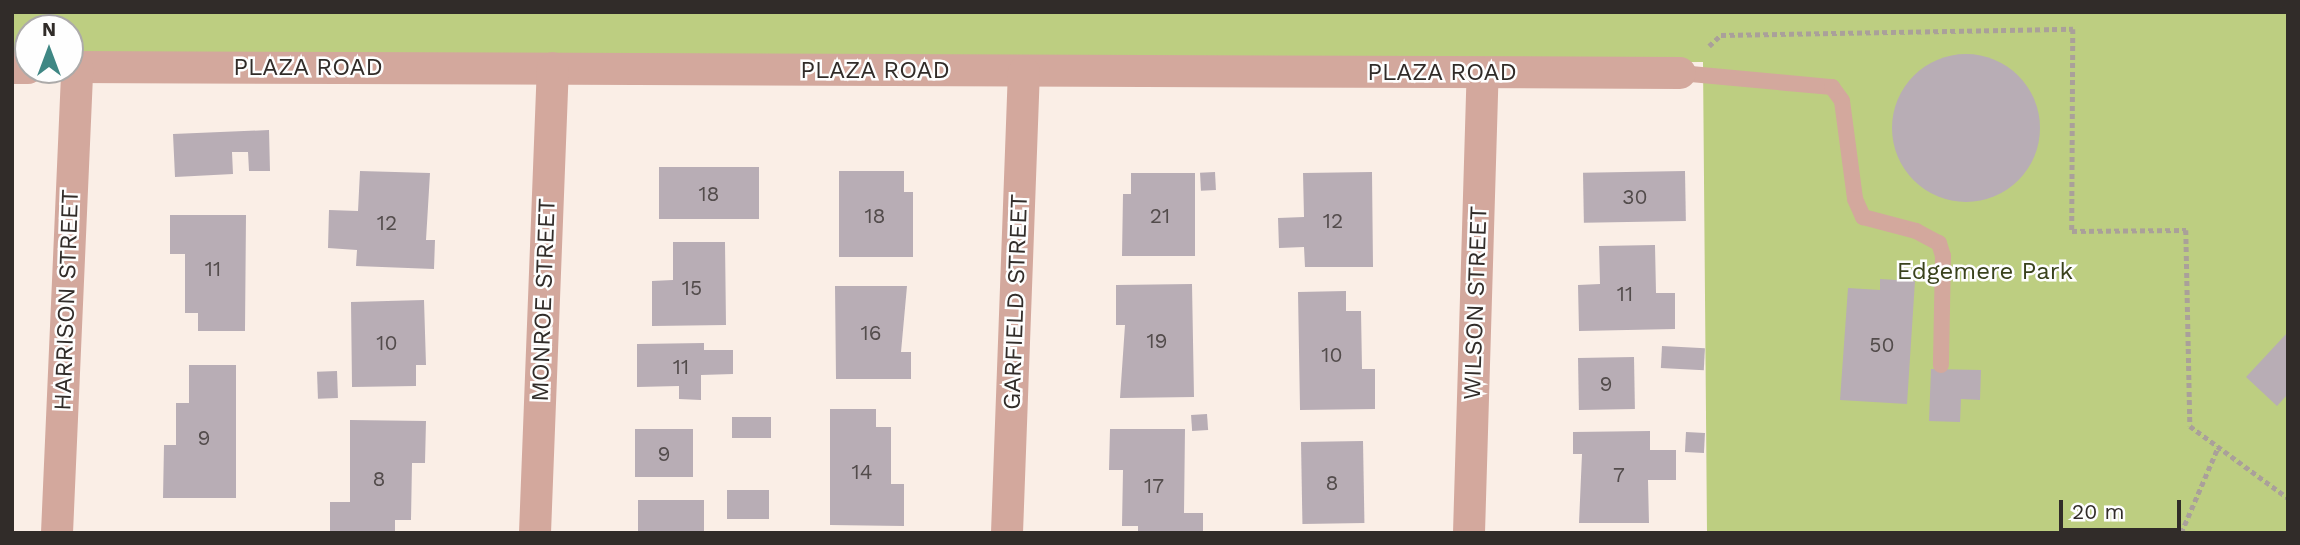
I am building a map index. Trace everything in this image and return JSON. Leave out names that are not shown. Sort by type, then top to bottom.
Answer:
[{"type":"street","name":"PLAZA ROAD","points":[[84,67],[1680,73]]},
{"type":"street","name":"MONROE STREET","points":[[535,533],[553,68]]},
{"type":"street","name":"GARFIELD STREET","points":[[1007,533],[1024,72]]},
{"type":"street","name":"WILSON STREET","points":[[1469,533],[1483,73]]},
{"type":"street","name":"HARRISON STREET","points":[[57,533],[73,84]]},
{"type":"lane","points":[[1680,73],[1832,87],[1842,101],[1855,199],[1863,217],[1916,231],[1938,243],[1943,256],[1941,365]]},
{"type":"path","points":[[1680,73],[1721,36],[2073,29],[2072,231],[2186,230],[2190,426],[2288,498]]},
{"type":"path","points":[[2181,533],[2218,447]]},
{"type":"green space","name":"Edgemere Park","points":[[12,12],[2288,12],[2288,533],[1707,533],[1703,62],[84,70],[84,14],[14,14],[14,70]]},
{"type":"building","points":[[1966,54],[1994,60],[2007,66],[2018,76],[2028,87],[2034,100],[2040,128],[2034,156],[2028,169],[2018,180],[2007,190],[1994,196],[1966,202],[1938,196],[1925,190],[1914,180],[1904,169],[1898,156],[1892,128],[1898,100],[1904,87],[1914,76],[1925,66],[1938,60]]},
{"type":"building","points":[[269,130],[270,171],[249,171],[248,152],[232,152],[233,174],[175,177],[173,134]]},
{"type":"building","points":[[659,167],[759,167],[759,219],[659,219]]},
{"type":"building","points":[[360,171],[430,173],[426,240],[435,240],[434,269],[356,266],[357,250],[328,248],[329,210],[358,211]]},
{"type":"building","points":[[839,171],[904,171],[904,192],[913,192],[913,257],[839,257]]},
{"type":"building","points":[[1685,171],[1686,221],[1584,223],[1583,173]]},
{"type":"building","points":[[1215,172],[1216,190],[1201,191],[1200,173]]},
{"type":"building","points":[[1372,172],[1373,267],[1305,267],[1304,247],[1279,248],[1278,218],[1304,217],[1303,173]]},
{"type":"building","points":[[1131,173],[1195,173],[1195,256],[1122,256],[1123,194],[1131,194]]},
{"type":"building","points":[[170,215],[246,215],[245,331],[198,331],[198,313],[185,313],[185,254],[170,254]]},
{"type":"building","points":[[673,242],[725,242],[726,325],[652,326],[652,281],[673,280]]},
{"type":"building","points":[[1655,245],[1656,293],[1675,293],[1675,329],[1579,331],[1578,285],[1600,284],[1599,246]]},
{"type":"building","points":[[1880,279],[1915,281],[1907,404],[1840,400],[1848,288],[1880,290]]},
{"type":"building","points":[[1192,284],[1194,397],[1120,398],[1125,325],[1116,325],[1116,285]]},
{"type":"building","points":[[835,286],[907,286],[901,352],[911,352],[911,379],[836,379]]},
{"type":"building","points":[[1346,291],[1346,311],[1361,311],[1362,369],[1375,369],[1375,409],[1300,410],[1298,292]]},
{"type":"building","points":[[424,300],[426,365],[416,365],[416,386],[352,387],[351,302]]},
{"type":"building","points":[[2288,332],[2288,394],[2277,406],[2246,377]]},
{"type":"building","points":[[704,343],[704,350],[733,350],[733,374],[701,375],[701,400],[679,399],[679,386],[637,387],[637,344]]},
{"type":"building","points":[[1662,346],[1705,348],[1704,370],[1661,368]]},
{"type":"building","points":[[1634,357],[1635,409],[1579,410],[1578,358]]},
{"type":"building","points":[[189,365],[236,365],[236,498],[163,498],[164,445],[176,445],[176,403],[189,403]]},
{"type":"building","points":[[1931,369],[1981,370],[1980,400],[1961,399],[1960,422],[1929,421]]},
{"type":"building","points":[[337,371],[338,398],[318,399],[317,372]]},
{"type":"building","points":[[830,409],[876,409],[876,427],[891,427],[891,484],[904,484],[904,526],[830,525]]},
{"type":"building","points":[[1207,414],[1208,430],[1192,431],[1191,415]]},
{"type":"building","points":[[732,417],[771,417],[771,438],[732,438]]},
{"type":"building","points":[[350,420],[426,421],[425,463],[412,463],[411,520],[395,520],[395,533],[330,533],[330,502],[350,502]]},
{"type":"building","points":[[635,429],[693,429],[693,477],[635,477]]},
{"type":"building","points":[[1110,429],[1185,429],[1184,513],[1203,513],[1203,533],[1138,533],[1138,526],[1122,526],[1123,470],[1109,470]]},
{"type":"building","points":[[1650,431],[1650,450],[1676,450],[1676,480],[1648,480],[1649,523],[1579,523],[1582,454],[1573,454],[1573,432]]},
{"type":"building","points":[[1686,432],[1705,433],[1704,453],[1685,452]]},
{"type":"building","points":[[1363,441],[1364,523],[1302,524],[1301,442]]},
{"type":"building","points":[[727,490],[769,490],[769,519],[727,519]]},
{"type":"building","points":[[638,500],[704,500],[704,533],[638,533]]}]
